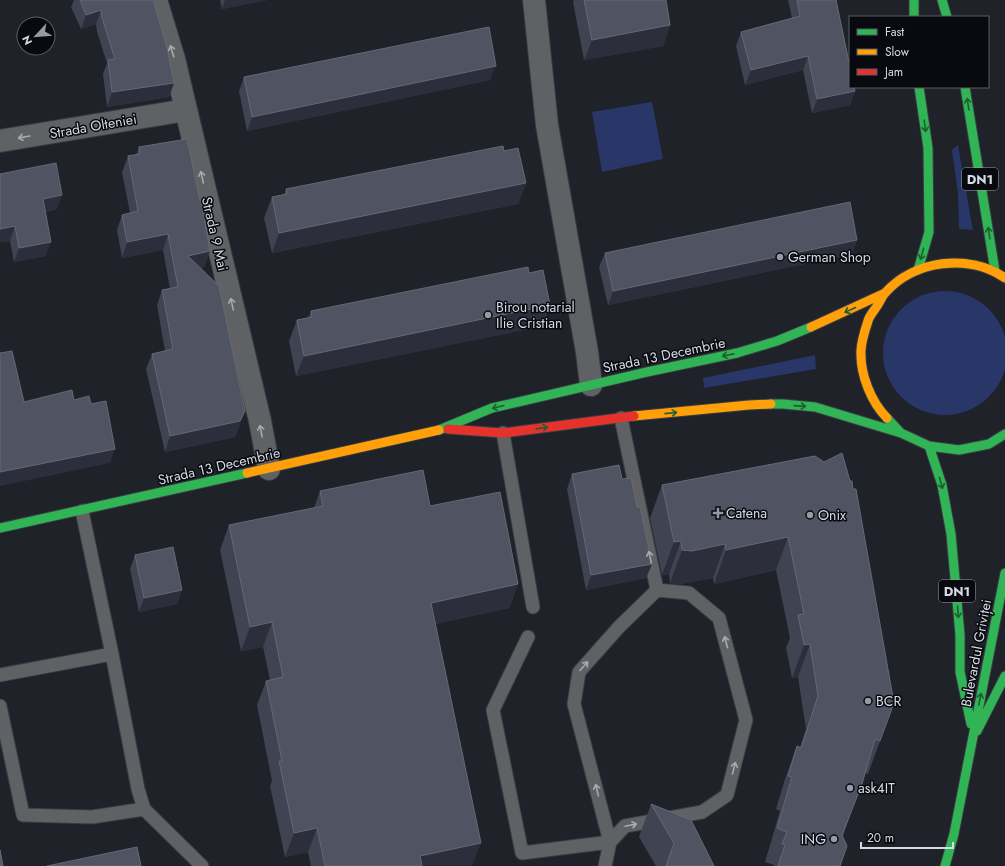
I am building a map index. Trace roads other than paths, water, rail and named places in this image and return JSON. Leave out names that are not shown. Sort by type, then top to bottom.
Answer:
[{"type":"main road","points":[[914,0],[914,16]]},
{"type":"main road","points":[[942,0],[947,16]]},
{"type":"main road","points":[[918,270],[929,232],[928,148],[919,88]]},
{"type":"main road","name":"DN1","points":[[965,88],[995,271]]},
{"type":"main road","points":[[1005,278],[995,271],[970,263],[943,263],[918,270],[900,280],[885,293],[868,320],[861,351],[865,382],[879,410],[901,433],[929,446],[959,450],[989,444],[1005,434]]},
{"type":"main road","name":"Strada 13 Decembrie","points":[[0,528],[444,429],[492,408],[647,372],[737,354],[810,328],[885,293]]},
{"type":"main road","name":"Strada 13 Decembrie","points":[[444,429],[503,433],[621,418],[749,405],[783,404],[815,407],[901,433]]},
{"type":"main road","name":"Bulevardul Griviței","points":[[929,446],[942,485],[951,534],[959,620],[960,672],[974,738]]},
{"type":"main road","name":"Bulevardul Griviței","points":[[945,866],[954,834],[974,738],[1005,573]]},
{"type":"main road","points":[[974,738],[1005,676]]},
{"type":"street","name":"Strada 9 Mai","points":[[156,0],[174,59],[256,407],[269,469]]},
{"type":"street","points":[[534,0],[547,125],[591,385]]},
{"type":"street","name":"Strada Olteniei","points":[[0,141],[186,110]]},
{"type":"lane","points":[[621,418],[657,590]]},
{"type":"lane","points":[[503,433],[533,608]]},
{"type":"lane","points":[[82,510],[138,789],[144,809],[202,866]]},
{"type":"lane","points":[[528,637],[493,710],[522,853],[610,842],[625,826],[702,812],[727,795],[746,720],[719,618],[689,593],[657,590],[619,627],[579,672],[574,704],[610,842],[604,866]]},
{"type":"lane","points":[[0,675],[112,654]]},
{"type":"lane","points":[[0,706],[23,815],[92,817],[144,809]]},
{"type":"place","name":"German Shop","points":[[780,257]]},
{"type":"place","name":"Birou notarial Ilie Cristian","points":[[488,315]]},
{"type":"place","name":"Catena","points":[[718,513]]},
{"type":"place","name":"Onix","points":[[810,515]]},
{"type":"place","name":"BCR","points":[[868,701]]},
{"type":"place","name":"ask4IT","points":[[850,788]]},
{"type":"place","name":"ING","points":[[834,839]]}]
